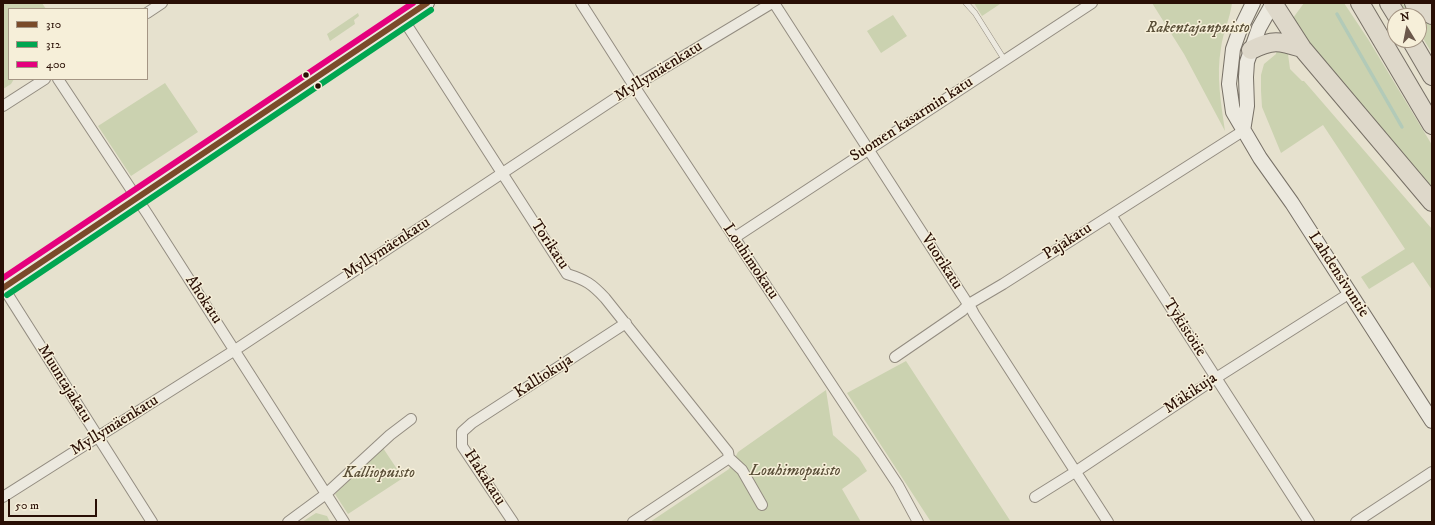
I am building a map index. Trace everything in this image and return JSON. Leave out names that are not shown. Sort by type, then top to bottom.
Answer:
[{"type":"highway","points":[[1273,3],[1302,48],[1432,202]]},
{"type":"highway","points":[[1360,3],[1432,125]]},
{"type":"highway","points":[[1414,3],[1432,15]]},
{"type":"highway","points":[[1251,50],[1264,43],[1272,42],[1285,43],[1302,48]]},
{"type":"highway","points":[[1416,48],[1432,76]]},
{"type":"main road","points":[[3,287],[427,3]]},
{"type":"main road","name":"Lahdensivuntie","points":[[1253,3],[1239,32],[1234,49],[1229,84],[1233,112],[1260,158],[1292,203],[1432,421]]},
{"type":"main road","points":[[1243,131],[1247,106],[1247,62],[1261,24],[1273,3]]},
{"type":"street","points":[[148,11],[162,3]]},
{"type":"street","name":"Louhimokatu","points":[[581,3],[634,86],[898,485],[918,522]]},
{"type":"street","name":"Myllymäenkatu","points":[[3,497],[235,350],[634,86],[773,3]]},
{"type":"street","name":"Vuorikatu","points":[[773,3],[969,304],[1108,522]]},
{"type":"street","name":"Suomen kasarmin katu","points":[[734,238],[1092,3]]},
{"type":"street","name":"Torikatu","points":[[403,19],[567,274],[592,284],[605,298],[728,452],[729,458],[742,470],[762,505]]},
{"type":"street","points":[[3,106],[43,80]]},
{"type":"street","name":"Ahokatu","points":[[59,80],[235,350],[344,522]]},
{"type":"street","name":"Pajakatu","points":[[896,357],[962,311],[969,304],[1003,284],[1243,131]]},
{"type":"street","name":"Tykistötie","points":[[1111,215],[1309,522]]},
{"type":"street","name":"Muuntajakatu","points":[[3,287],[152,522]]},
{"type":"street","name":"Mäkikuja","points":[[1035,497],[1216,378],[1350,293]]},
{"type":"street","name":"Kalliokuja","points":[[462,432],[472,423],[626,323]]},
{"type":"street","points":[[288,522],[326,494],[390,435],[411,419]]},
{"type":"street","name":"Hakakatu","points":[[462,432],[462,446],[513,522]]},
{"type":"street","points":[[633,522],[729,458]]},
{"type":"street","points":[[1356,522],[1432,472]]},
{"type":"lane","points":[[966,3],[975,13],[1004,60]]},
{"type":"green space","points":[[3,3],[42,3],[45,8],[8,8],[8,80],[13,80],[11,84],[3,89]]},
{"type":"green space","points":[[974,3],[999,3],[1000,4],[982,16]]},
{"type":"green space","name":"Rakentajanpuisto","points":[[1152,3],[1232,3],[1222,42],[1219,68],[1225,131],[1184,54]]},
{"type":"green space","points":[[1304,3],[1344,3],[1368,39],[1432,145],[1432,193],[1294,30],[1293,18]]},
{"type":"green space","points":[[1401,3],[1409,8],[1404,8]]},
{"type":"green space","points":[[358,13],[359,16],[354,20],[355,24],[330,41],[327,34]]},
{"type":"green space","points":[[893,15],[907,36],[881,53],[867,31]]},
{"type":"green space","points":[[1427,20],[1432,23],[1432,53],[1427,45]]},
{"type":"green space","points":[[1277,48],[1288,54],[1290,69],[1302,81],[1304,81],[1432,229],[1432,290],[1413,262],[1369,289],[1361,277],[1405,249],[1323,125],[1281,153],[1262,107],[1261,91],[1261,75],[1264,64],[1276,54]]},
{"type":"green space","points":[[165,83],[198,132],[131,176],[98,126]]},
{"type":"green space","points":[[906,361],[1011,522],[931,522],[847,393]]},
{"type":"green space","name":"Louhimopuisto","points":[[826,390],[833,435],[859,458],[867,471],[842,489],[861,522],[650,522],[729,469],[738,452]]},
{"type":"green space","name":"Kalliopuisto","points":[[383,448],[403,478],[348,514],[335,494]]},
{"type":"green space","name":"Kalliopuisto","points":[[316,513],[327,516],[330,522],[302,522]]},
{"type":"waterway","points":[[1337,14],[1402,127]]},
{"type":"transit line","name":"400","points":[[3,278],[413,3]]},
{"type":"transit line","name":"310","points":[[3,288],[427,3]]},
{"type":"transit line","name":"312","points":[[7,295],[431,10]]}]
